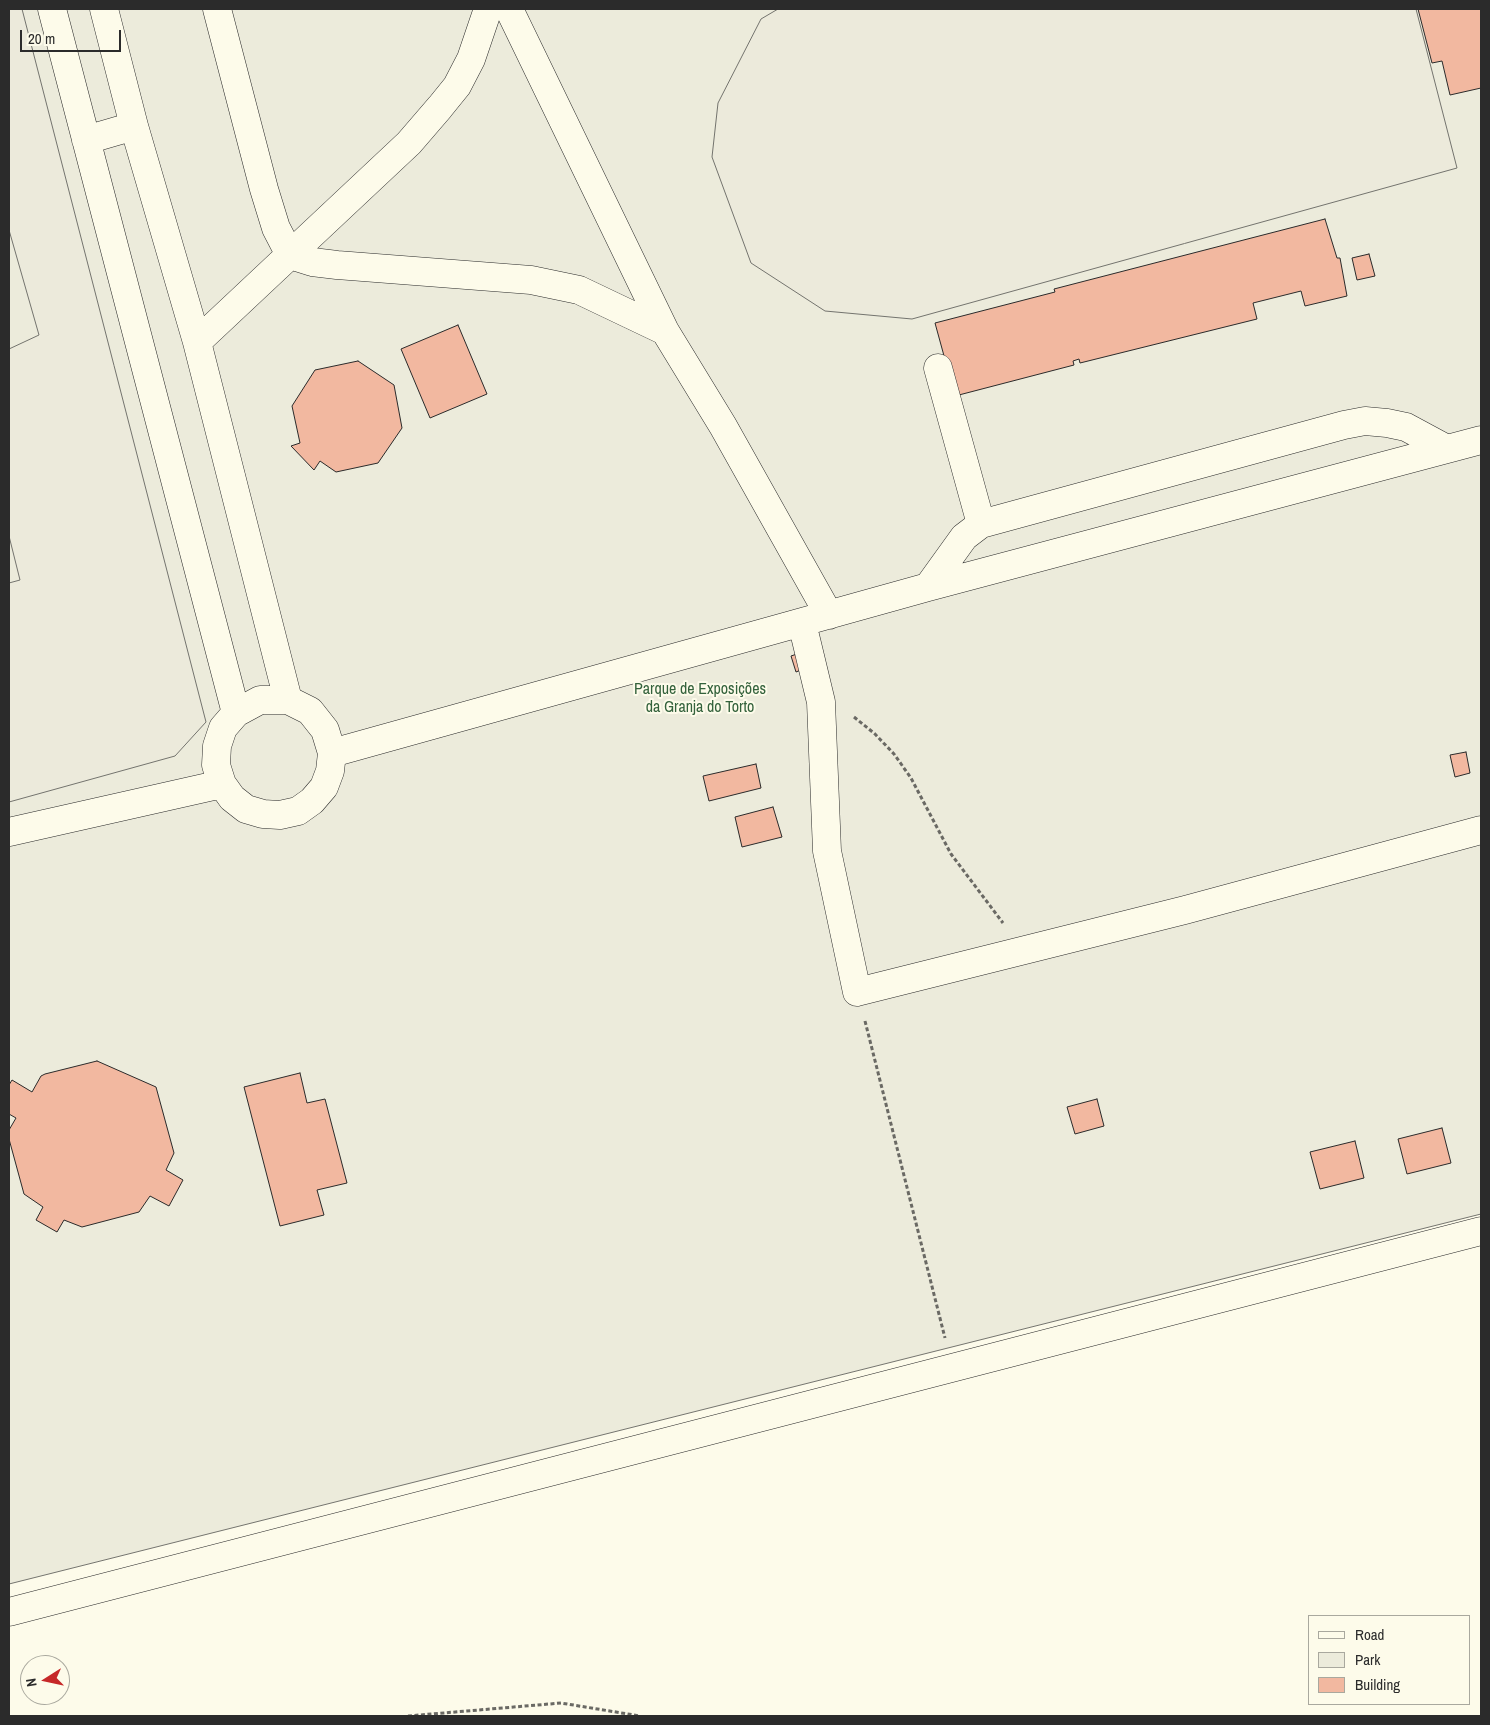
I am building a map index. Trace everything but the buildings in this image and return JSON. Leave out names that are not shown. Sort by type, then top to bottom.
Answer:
[{"type":"lane","points":[[52,9],[236,713]]},
{"type":"lane","points":[[104,9],[134,126],[197,342],[288,700]]},
{"type":"lane","points":[[217,9],[264,189],[276,228],[290,255],[312,262],[540,282],[580,290],[665,331]]},
{"type":"lane","points":[[197,342],[409,143],[457,86],[471,59],[488,9]]},
{"type":"lane","points":[[509,9],[665,331],[723,426],[830,615]]},
{"type":"lane","points":[[86,140],[134,126]]},
{"type":"lane","points":[[938,368],[981,524]]},
{"type":"lane","points":[[928,587],[964,537],[981,524],[1344,425],[1365,421],[1387,422],[1406,427],[1445,448]]},
{"type":"lane","points":[[332,754],[928,587],[1445,448],[1481,440]]},
{"type":"lane","points":[[802,623],[822,702],[827,851],[857,992],[1185,910],[1481,830]]},
{"type":"lane","points":[[260,700],[288,700],[310,711],[326,730],[332,754],[330,771],[324,787],[312,801],[298,810],[280,815],[263,814],[246,809],[232,798],[222,784],[216,765],[217,746],[223,728],[236,713],[260,700]]},
{"type":"lane","points":[[9,832],[222,784]]},
{"type":"lane","points":[[9,1612],[1481,1231]]},
{"type":"path","points":[[822,702],[852,716],[875,734],[894,754],[911,778],[951,854],[996,916],[1028,949]]},
{"type":"path","points":[[857,992],[953,1368]]},
{"type":"path","points":[[408,1716],[561,1703],[640,1716]]},
{"type":"green space","name":"Parque de Exposições da Granja do Torto","points":[[9,9],[1481,9],[1481,1214],[9,1584]]},
{"type":"shaded area","points":[[9,9],[22,9],[206,722],[175,756],[9,802],[9,583],[20,580],[9,536],[9,349],[39,335],[9,230]]},
{"type":"shaded area","points":[[778,9],[1416,9],[1457,168],[912,319],[825,311],[751,263],[712,157],[718,103],[761,19]]}]
